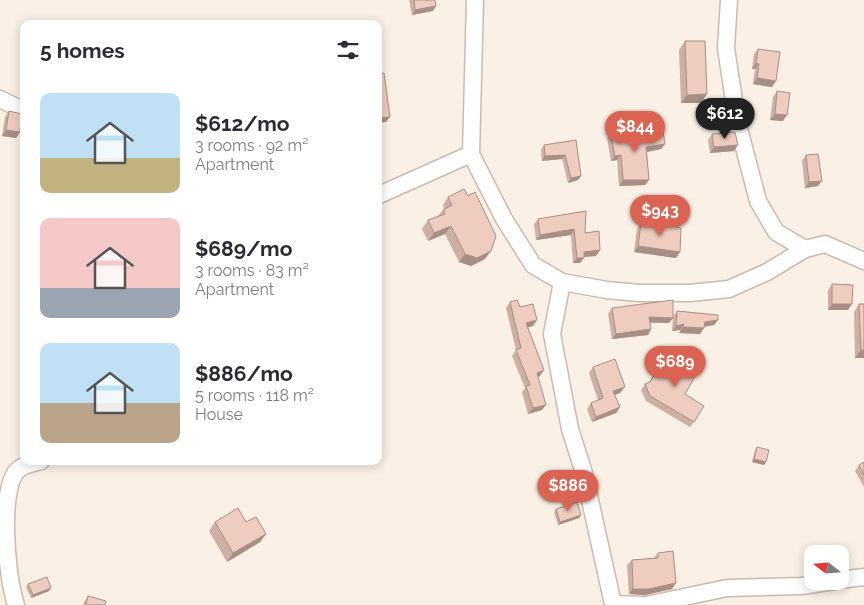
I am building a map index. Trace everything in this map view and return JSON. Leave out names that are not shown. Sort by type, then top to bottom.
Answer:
[{"type":"street","points":[[475,0],[471,154],[504,219],[533,265],[562,282],[639,293],[690,293],[729,289],[767,272],[805,249],[825,244],[864,261]]},
{"type":"street","points":[[729,0],[726,48],[737,120],[758,201],[776,232],[805,249]]},
{"type":"street","points":[[0,99],[20,109]]},
{"type":"street","points":[[382,194],[471,154]]},
{"type":"street","points":[[562,282],[552,334],[570,429],[584,473],[612,604],[646,605],[727,588],[804,586]]},
{"type":"street","points":[[16,605],[10,586],[5,534],[10,487],[14,474],[21,467],[28,465]]},
{"type":"street","points":[[849,579],[864,577]]},
{"type":"building","points":[[414,0],[435,0],[436,6],[415,10]]},
{"type":"building","points":[[685,41],[705,41],[707,94],[687,95]]},
{"type":"building","points":[[758,49],[780,52],[776,81],[757,78],[759,64],[756,63]]},
{"type":"building","points":[[382,73],[384,73],[390,117],[382,118]]},
{"type":"building","points":[[777,91],[790,93],[787,115],[775,114]]},
{"type":"building","points":[[9,111],[20,114],[20,132],[6,130]]},
{"type":"building","points":[[622,131],[623,138],[663,131],[665,144],[646,147],[649,180],[623,180],[621,155],[615,156],[610,133]]},
{"type":"building","points":[[735,132],[738,145],[714,147],[712,134]]},
{"type":"building","points":[[576,140],[581,176],[571,178],[565,155],[545,156],[544,145]]},
{"type":"building","points":[[818,154],[822,181],[809,182],[806,155]]},
{"type":"building","points":[[464,189],[468,196],[475,192],[496,236],[491,251],[477,258],[465,254],[451,226],[434,233],[428,220],[445,214],[443,210],[452,205],[448,197]]},
{"type":"building","points":[[586,211],[585,233],[599,231],[600,250],[584,252],[584,258],[577,258],[574,229],[540,235],[538,219]]},
{"type":"building","points":[[641,223],[679,227],[681,229],[680,252],[638,246]]},
{"type":"building","points":[[832,284],[853,285],[852,304],[832,304]]},
{"type":"building","points":[[517,300],[520,307],[533,304],[537,320],[526,323],[544,370],[537,373],[546,405],[533,408],[526,386],[530,385],[516,350],[521,348],[510,302]]},
{"type":"building","points":[[673,300],[673,318],[649,317],[651,329],[616,334],[612,308]]},
{"type":"building","points":[[859,304],[864,304],[864,350],[861,350]]},
{"type":"building","points":[[677,311],[718,315],[718,320],[705,322],[704,328],[683,327],[684,324],[676,326]]},
{"type":"building","points":[[667,354],[698,371],[685,394],[704,406],[694,422],[650,396],[645,384],[650,382]]},
{"type":"building","points":[[615,359],[625,387],[613,391],[620,407],[596,417],[591,403],[603,398],[593,367]]},
{"type":"building","points":[[757,447],[769,450],[766,462],[754,459]]},
{"type":"building","points":[[864,462],[864,475],[859,465]]},
{"type":"building","points":[[577,502],[581,515],[560,522],[556,509]]},
{"type":"building","points":[[238,508],[246,522],[256,517],[266,534],[233,553],[215,522]]},
{"type":"building","points":[[673,551],[676,583],[649,589],[633,589],[632,560],[658,558],[658,553]]},
{"type":"building","points":[[47,577],[51,588],[33,595],[28,584]]},
{"type":"building","points":[[88,596],[106,601],[105,605],[86,605]]}]
